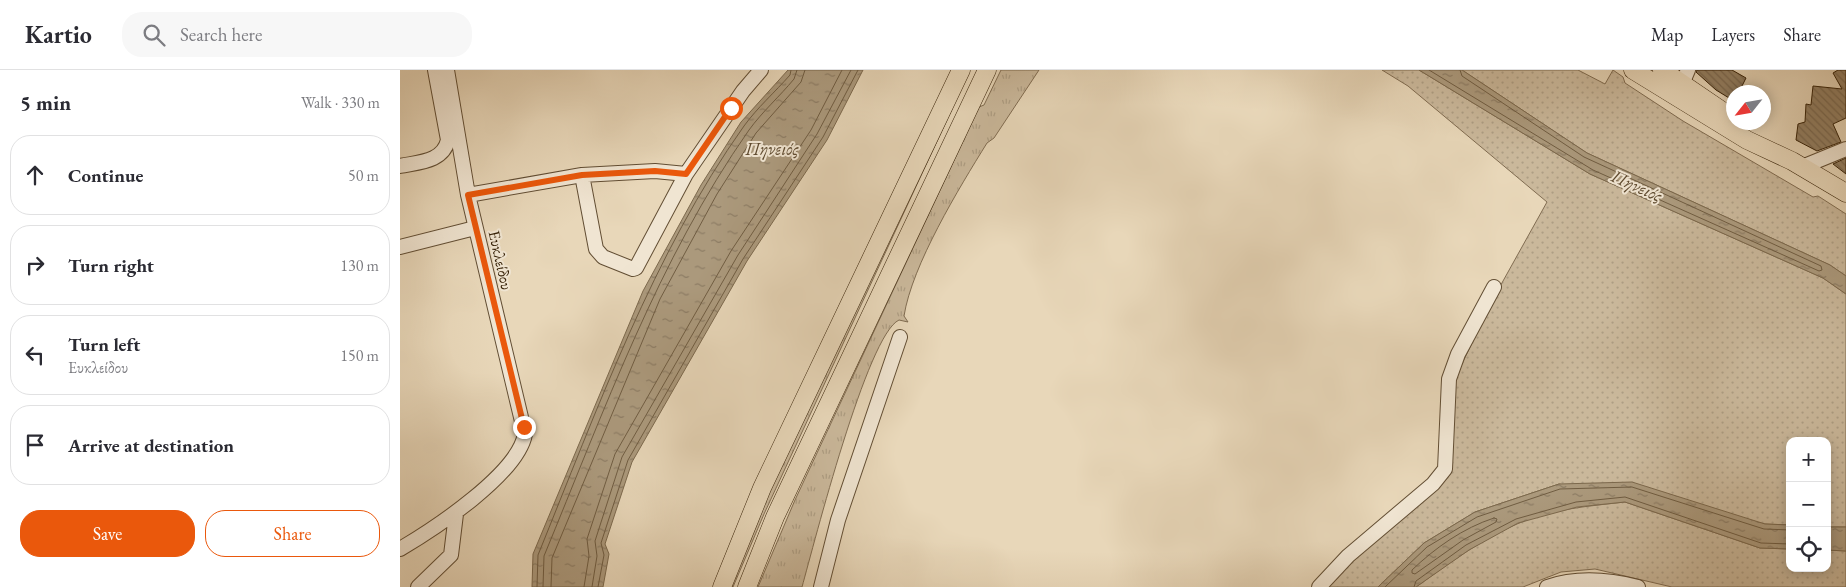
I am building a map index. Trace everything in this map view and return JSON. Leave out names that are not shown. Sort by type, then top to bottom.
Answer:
[{"type":"main road","points":[[722,587],[762,488],[961,70]]},
{"type":"main road","points":[[746,587],[775,517],[987,70]]},
{"type":"main road","points":[[1633,70],[1747,140],[1797,164],[1846,192]]},
{"type":"main road","points":[[1662,70],[1685,77],[1726,112]]},
{"type":"main road","points":[[1751,130],[1776,146],[1797,164]]},
{"type":"street","points":[[400,166],[435,159],[446,148],[448,140],[435,70]]},
{"type":"street","name":"Ευκλείδου","points":[[447,70],[475,228],[524,427],[524,442],[517,455],[456,514]]},
{"type":"street","points":[[582,175],[596,249],[603,258],[636,268],[686,174],[743,91],[761,70]]},
{"type":"street","points":[[1797,164],[1846,149]]},
{"type":"street","points":[[468,195],[582,175],[655,171],[686,174]]},
{"type":"street","points":[[400,247],[475,228]]},
{"type":"street","points":[[1320,587],[1348,556],[1433,484],[1445,469],[1449,380],[1458,354],[1494,287]]},
{"type":"street","points":[[821,587],[844,502],[900,337]]},
{"type":"street","points":[[400,550],[456,514]]},
{"type":"street","points":[[418,587],[451,555],[456,514]]},
{"type":"street","points":[[1547,587],[1583,580],[1605,581],[1638,587]]},
{"type":"green space","points":[[1001,70],[1039,70],[994,138],[987,143],[938,227],[916,274],[909,296],[904,316],[908,322],[899,320],[886,334],[872,362],[843,443],[802,587],[758,587],[795,500],[979,107],[984,105]]},
{"type":"green space","points":[[1382,70],[1419,70],[1590,174],[1823,278],[1846,294],[1846,527],[1831,527],[1831,437],[1786,437],[1786,525],[1765,524],[1559,484],[1475,512],[1424,543],[1378,587],[1325,587],[1443,472],[1450,389],[1493,299],[1547,202],[1408,86]]},
{"type":"green space","points":[[1462,70],[1578,70],[1605,84],[1613,70],[1623,77],[1625,83],[1683,121],[1813,197],[1818,196],[1846,214],[1846,276],[1830,265],[1587,153]]},
{"type":"green space","points":[[952,109],[764,514],[733,587],[727,587],[742,549],[947,110]]},
{"type":"green space","points":[[1625,502],[1760,548],[1786,549],[1786,572],[1831,572],[1831,550],[1846,551],[1846,587],[1672,587],[1595,569],[1561,572],[1523,587],[1416,587],[1452,561],[1503,530],[1543,515]]},
{"type":"water","name":"Πηνειός","points":[[788,70],[863,70],[827,140],[747,261],[632,462],[605,544],[609,554],[603,587],[532,587],[533,554],[643,291],[701,185],[741,122]]},
{"type":"water","name":"Πηνειός","points":[[1419,70],[1462,70],[1587,153],[1830,265],[1846,276],[1846,294],[1823,278],[1590,174]]},
{"type":"water","points":[[1632,482],[1765,524],[1786,525],[1786,549],[1760,548],[1625,502],[1577,507],[1518,523],[1469,550],[1416,587],[1378,587],[1424,543],[1475,512],[1559,484]]},
{"type":"water","points":[[1831,527],[1846,527],[1846,551],[1831,550]]},
{"type":"building","points":[[1697,70],[1732,70],[1746,78],[1742,85],[1726,85],[1726,96],[1716,90],[1696,72]]},
{"type":"building","points":[[1838,70],[1846,70],[1846,118],[1833,124],[1841,142],[1817,151],[1796,140],[1798,124],[1805,122],[1806,104],[1811,105],[1813,86],[1842,89],[1833,73]]},
{"type":"building","points":[[1846,158],[1846,174],[1833,164]]},
{"type":"route","points":[[524,427],[468,195],[485,194],[582,175],[655,171],[686,174],[696,156],[731,108]]}]
